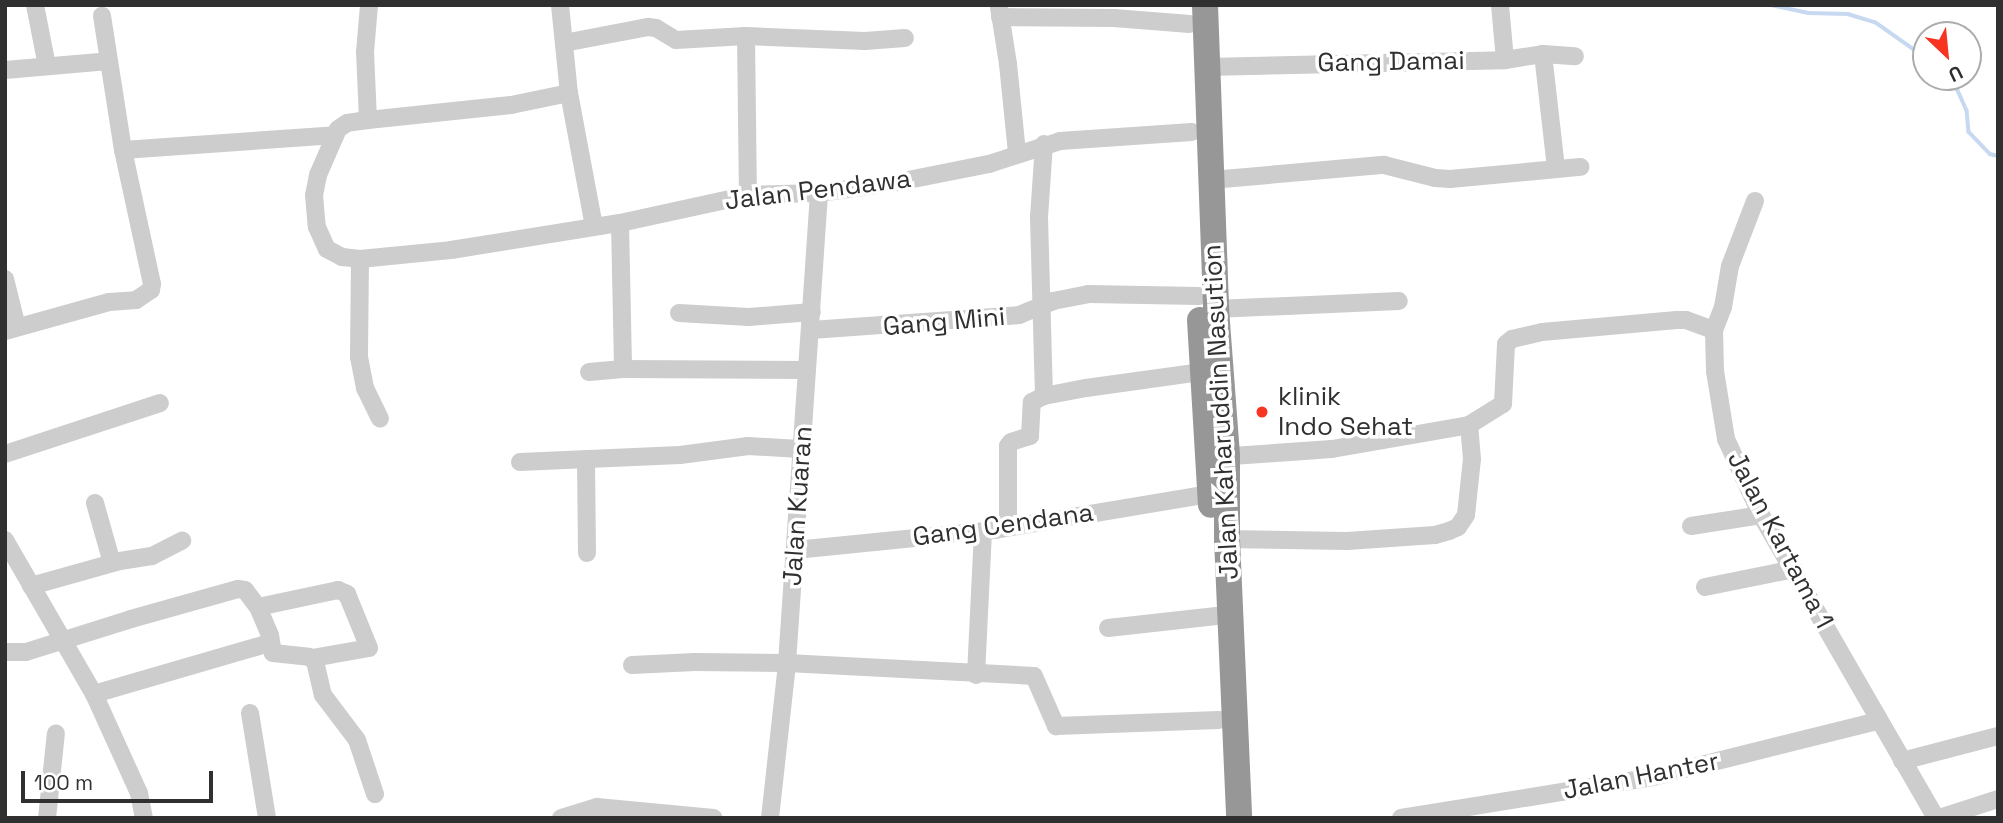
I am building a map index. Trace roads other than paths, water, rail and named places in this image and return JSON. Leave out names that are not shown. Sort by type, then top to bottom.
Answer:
[{"type":"highway","name":"Jalan Kaharuddin Nasution","points":[[1194,12],[1207,67],[1210,180],[1208,302],[1202,372],[1217,457],[1227,539],[1239,818]]},
{"type":"highway","name":"Jalan Kaharuddin Nasution","points":[[1194,12],[1192,132],[1208,302],[1217,457],[1210,494],[1222,818]]},
{"type":"street","points":[[34,5],[47,66]]},
{"type":"street","points":[[368,120],[365,52],[369,5]]},
{"type":"street","points":[[559,5],[569,93],[594,226]]},
{"type":"street","points":[[1500,5],[1505,60]]},
{"type":"street","points":[[1017,152],[1000,11],[1114,18],[1194,12]]},
{"type":"street","points":[[5,279],[11,329],[109,302],[136,300],[151,290],[152,284],[122,150],[102,16]]},
{"type":"street","points":[[564,43],[648,27],[656,28],[676,40],[746,36],[865,41],[905,37]]},
{"type":"street","points":[[746,36],[748,195]]},
{"type":"street","points":[[1543,54],[1556,168]]},
{"type":"street","name":"Gang Damai","points":[[1207,67],[1505,60],[1543,54],[1575,56]]},
{"type":"street","points":[[5,70],[109,61]]},
{"type":"street","points":[[380,419],[365,388],[359,357],[359,259],[342,257],[327,249],[317,227],[314,195],[317,175],[335,135],[344,125],[368,120],[511,105],[569,93]]},
{"type":"street","name":"Jalan Pendawa","points":[[359,259],[451,250],[620,223],[748,195],[819,193],[898,182],[989,164],[1044,144],[1192,132]]},
{"type":"street","points":[[122,150],[335,135]]},
{"type":"street","points":[[1044,144],[1039,217],[1039,306],[1044,396]]},
{"type":"street","points":[[1210,180],[1384,165],[1435,178],[1580,167]]},
{"type":"street","name":"Jalan Kuaran","points":[[770,818],[788,663],[800,449],[812,321],[819,193]]},
{"type":"street","name":"Jalan Kartama 1","points":[[1755,201],[1730,266],[1723,307],[1714,330],[1716,371],[1726,439],[1761,515],[1878,721],[1937,818]]},
{"type":"street","points":[[620,223],[624,369]]},
{"type":"street","name":"Gang Mini","points":[[679,313],[812,321],[1019,315],[1039,306],[1088,294],[1208,302],[1399,301]]},
{"type":"street","points":[[1217,457],[1332,449],[1469,425],[1503,404],[1506,344],[1512,339],[1542,332],[1676,320],[1686,320],[1714,330]]},
{"type":"street","points":[[589,372],[624,369],[807,370]]},
{"type":"street","points":[[1008,527],[1008,446],[1011,442],[1030,436],[1030,406],[1044,396],[1202,372]]},
{"type":"street","points":[[5,454],[160,403]]},
{"type":"street","points":[[1227,539],[1347,541],[1436,535],[1458,527],[1466,515],[1472,459],[1469,425]]},
{"type":"street","points":[[520,462],[680,455],[748,446],[800,449]]},
{"type":"street","points":[[586,459],[587,553]]},
{"type":"street","name":"Gang Cendana","points":[[795,550],[983,531],[1210,494]]},
{"type":"street","points":[[95,503],[112,563]]},
{"type":"street","points":[[1691,526],[1761,515]]},
{"type":"street","points":[[976,675],[983,531]]},
{"type":"street","points":[[5,540],[94,694],[139,793],[144,818]]},
{"type":"street","points":[[31,586],[112,563],[152,556],[182,541]]},
{"type":"street","points":[[1705,587],[1794,569]]},
{"type":"street","points":[[5,652],[26,652],[64,642],[131,619],[238,589],[250,593],[258,607],[270,635],[273,653],[312,658],[369,648],[347,594],[338,590],[258,607]]},
{"type":"street","points":[[1108,628],[1216,616]]},
{"type":"street","points":[[94,694],[270,643]]},
{"type":"street","points":[[312,658],[323,695],[357,740],[375,794]]},
{"type":"street","points":[[632,665],[695,662],[788,663],[1034,676],[1044,695],[1051,721],[1063,727],[1219,720]]},
{"type":"street","points":[[250,713],[267,818]]},
{"type":"street","name":"Jalan Hanter","points":[[1401,818],[1477,812],[1653,777],[1878,721]]},
{"type":"street","points":[[47,818],[56,733]]},
{"type":"street","points":[[1902,761],[1998,736]]},
{"type":"street","points":[[1937,818],[1998,799]]},
{"type":"street","points":[[561,818],[597,807],[713,818]]},
{"type":"waterway","points":[[1771,5],[1808,13],[1848,14],[1875,22],[1912,48]]},
{"type":"waterway","points":[[1958,91],[1967,110],[1969,132],[1990,154],[1998,156]]},
{"type":"place","name":"klinik Indo Sehat","points":[[1262,412]]}]
